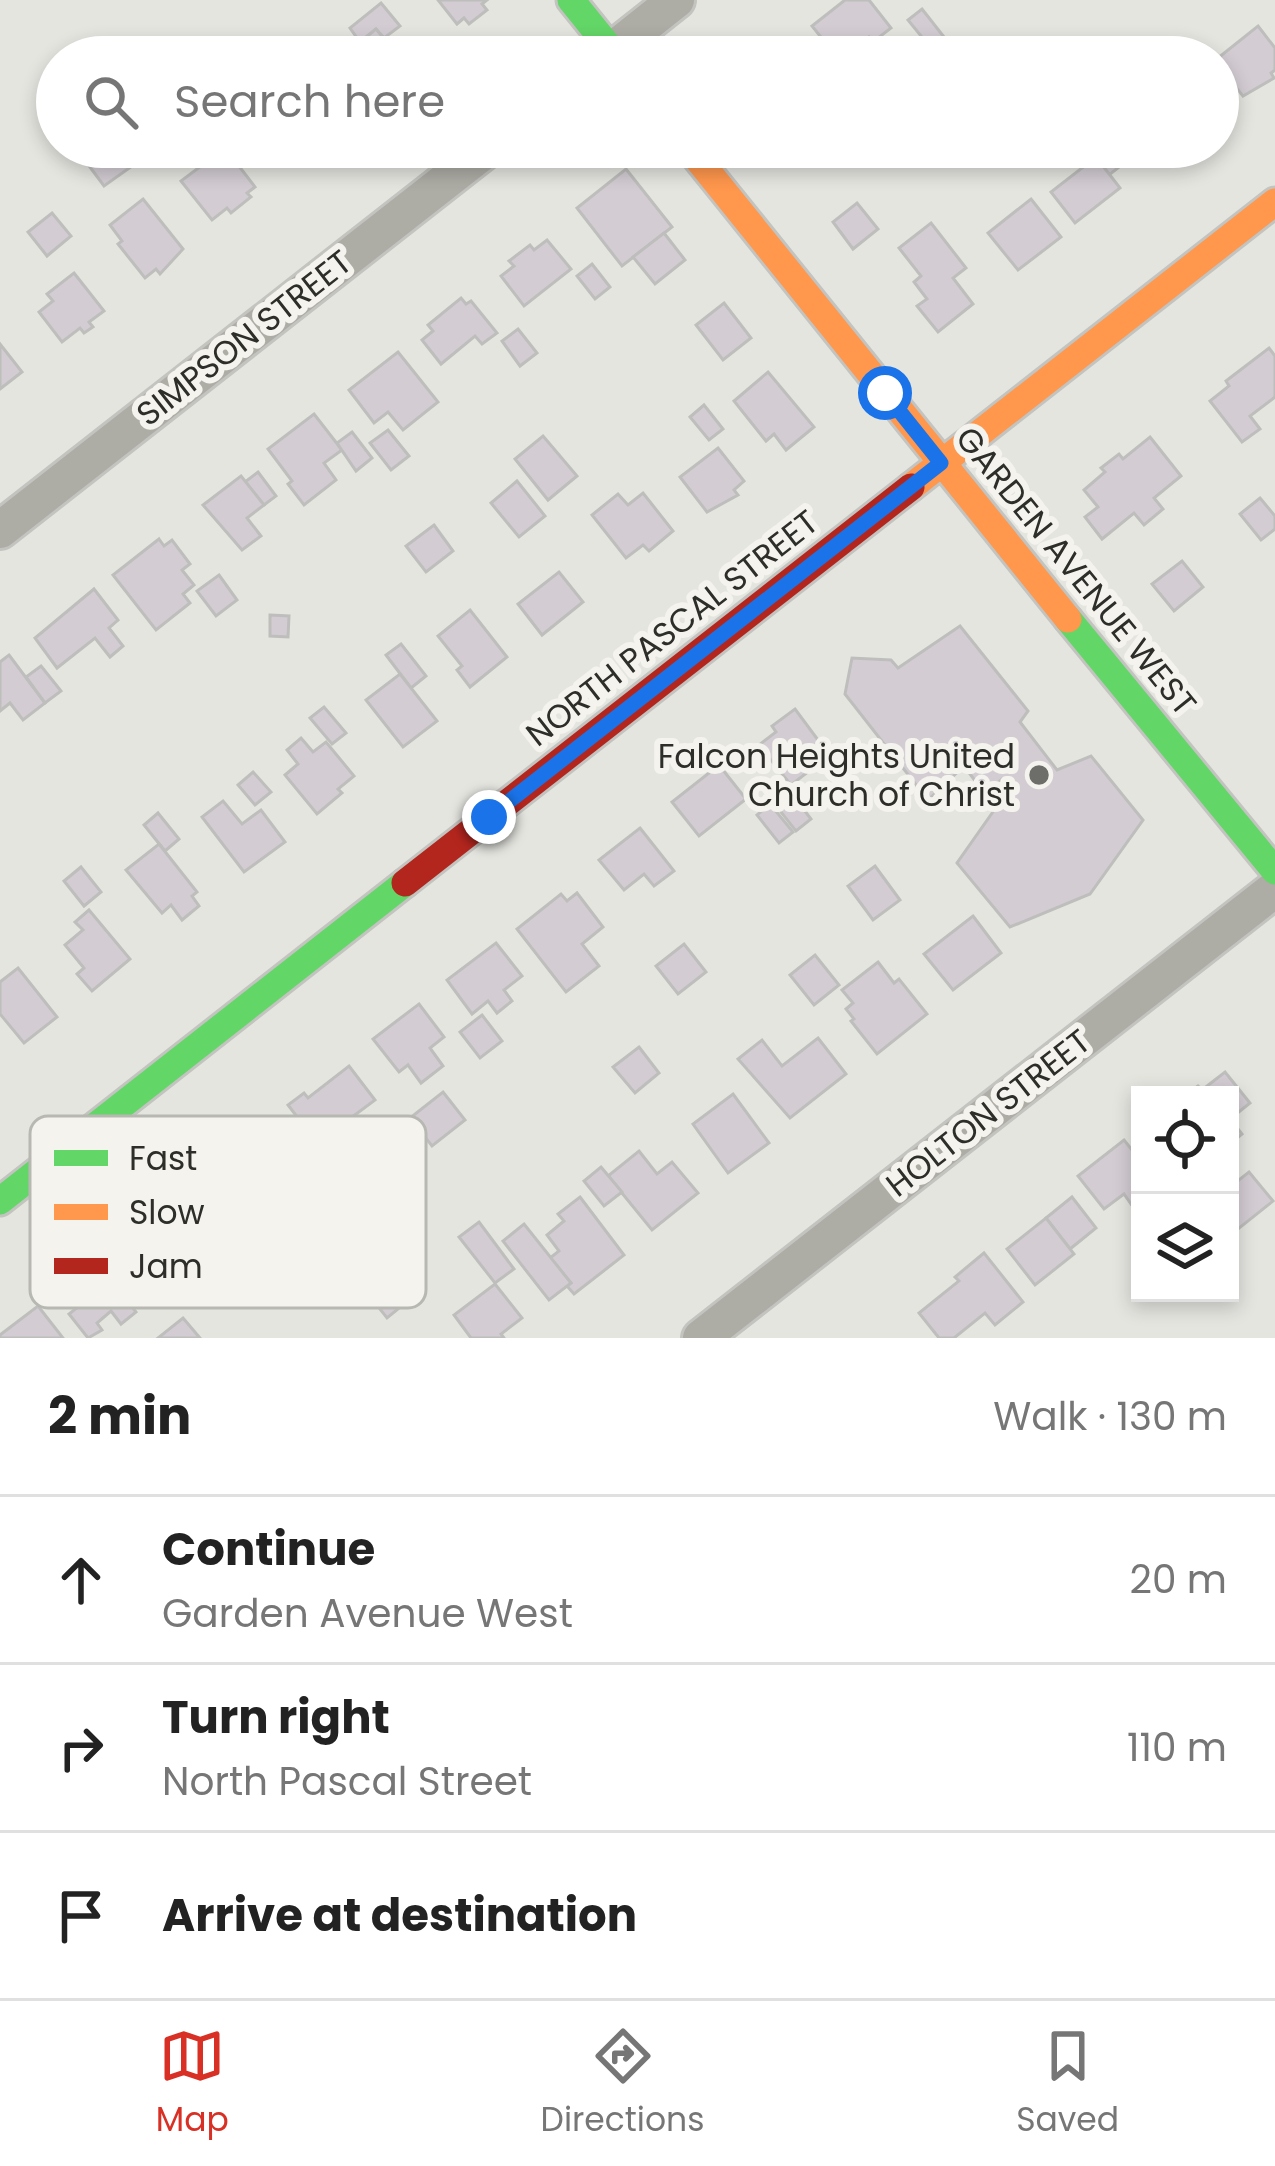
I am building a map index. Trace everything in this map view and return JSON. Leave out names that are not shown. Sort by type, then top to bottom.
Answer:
[{"type":"street","points":[[571,0],[597,36]]},
{"type":"street","points":[[633,36],[676,0]]},
{"type":"street","name":"SIMPSON STREET","points":[[0,530],[462,168]]},
{"type":"street","name":"GARDEN AVENUE WEST","points":[[705,168],[1275,871]]},
{"type":"street","name":"NORTH PASCAL STREET","points":[[108,1116],[1275,202]]},
{"type":"street","name":"HOLTON STREET","points":[[700,1338],[1275,889]]},
{"type":"street","name":"NORTH PASCAL STREET","points":[[0,1201],[30,1177]]},
{"type":"building","points":[[438,0],[487,0],[482,4],[487,10],[469,24],[464,18],[457,24]]},
{"type":"building","points":[[845,0],[869,0],[891,28],[881,36],[820,36],[812,26]]},
{"type":"building","points":[[381,3],[400,26],[387,36],[376,29],[367,36],[356,36],[350,28]]},
{"type":"building","points":[[922,9],[943,36],[921,36],[908,20]]},
{"type":"building","points":[[1258,26],[1275,48],[1274,78],[1243,96],[1239,91],[1239,41]]},
{"type":"building","points":[[91,168],[129,168],[104,186]]},
{"type":"building","points":[[198,168],[240,168],[255,187],[247,193],[251,197],[231,213],[227,208],[212,220],[181,181]]},
{"type":"building","points":[[1082,168],[1105,168],[1120,188],[1075,223],[1051,192]]},
{"type":"building","points":[[626,169],[672,227],[622,266],[577,208]]},
{"type":"building","points":[[143,199],[183,249],[160,274],[156,269],[145,278],[118,244],[122,241],[110,225]]},
{"type":"building","points":[[1031,199],[1061,237],[1018,270],[988,233]]},
{"type":"building","points":[[857,203],[878,229],[853,249],[833,222]]},
{"type":"building","points":[[52,213],[71,236],[47,256],[28,232]]},
{"type":"building","points":[[931,223],[966,268],[953,278],[973,304],[938,332],[917,306],[927,299],[914,282],[921,276],[899,248]]},
{"type":"building","points":[[664,233],[685,260],[655,284],[633,257]]},
{"type":"building","points":[[547,240],[571,269],[524,306],[501,276],[514,266],[509,261],[530,245],[534,250]]},
{"type":"building","points":[[592,264],[610,287],[595,299],[577,276]]},
{"type":"building","points":[[74,273],[104,311],[89,322],[93,327],[84,333],[80,328],[62,342],[39,312],[53,301],[47,294]]},
{"type":"building","points":[[461,298],[466,304],[471,301],[497,333],[482,344],[475,336],[441,364],[422,340],[433,331],[428,325]]},
{"type":"building","points":[[724,303],[751,338],[723,360],[696,325]]},
{"type":"building","points":[[518,329],[537,353],[520,366],[502,341]]},
{"type":"building","points":[[0,344],[22,372],[0,389]]},
{"type":"building","points":[[1269,348],[1275,356],[1275,397],[1250,416],[1260,429],[1242,442],[1210,401],[1229,386],[1226,381]]},
{"type":"building","points":[[398,352],[438,402],[403,430],[388,412],[374,423],[349,390]]},
{"type":"building","points":[[768,372],[814,427],[786,450],[774,434],[766,441],[734,401]]},
{"type":"building","points":[[704,405],[723,429],[709,440],[690,417]]},
{"type":"building","points":[[314,414],[342,450],[324,463],[336,480],[304,505],[268,449]]},
{"type":"building","points":[[388,430],[409,456],[391,470],[370,443]]},
{"type":"building","points":[[352,432],[372,458],[356,471],[337,443]]},
{"type":"building","points":[[543,436],[577,476],[548,500],[515,459]]},
{"type":"building","points":[[1150,437],[1181,476],[1154,498],[1163,509],[1144,525],[1134,513],[1102,539],[1085,517],[1098,507],[1084,490],[1105,472],[1101,468],[1119,454],[1123,459]]},
{"type":"building","points":[[718,448],[744,481],[734,490],[738,495],[707,512],[680,477]]},
{"type":"building","points":[[258,472],[276,496],[264,505],[245,482]]},
{"type":"building","points":[[241,476],[264,505],[247,518],[261,536],[242,550],[203,505]]},
{"type":"building","points":[[517,481],[545,516],[519,537],[491,503]]},
{"type":"building","points":[[643,493],[673,531],[649,551],[643,545],[626,558],[592,515],[618,494],[628,505]]},
{"type":"building","points":[[1260,498],[1275,516],[1275,529],[1261,540],[1240,514]]},
{"type":"building","points":[[434,525],[453,551],[426,572],[406,546]]},
{"type":"building","points":[[159,539],[164,546],[172,540],[190,564],[182,570],[194,585],[183,594],[190,603],[156,630],[113,575]]},
{"type":"building","points":[[1182,561],[1203,587],[1174,611],[1152,584]]},
{"type":"building","points":[[559,572],[583,602],[542,635],[518,604]]},
{"type":"building","points":[[219,575],[237,600],[216,616],[197,591]]},
{"type":"building","points":[[94,589],[118,620],[109,628],[123,646],[110,657],[95,638],[57,668],[35,638]]},
{"type":"building","points":[[470,610],[507,657],[470,687],[457,670],[462,666],[438,636]]},
{"type":"building","points":[[270,615],[289,616],[288,637],[270,636]]},
{"type":"building","name":"Falcon Heights United Church of Christ","points":[[960,626],[1028,711],[1020,722],[1057,770],[1091,756],[1143,820],[1090,894],[1010,927],[957,863],[1009,789],[1002,779],[985,794],[964,766],[928,800],[845,694],[852,658],[891,660],[898,668]]},
{"type":"building","points":[[401,644],[426,676],[411,688],[386,655]]},
{"type":"building","points":[[9,655],[45,703],[23,720],[10,703],[0,711],[0,662]]},
{"type":"building","points":[[41,666],[61,691],[45,703],[26,677]]},
{"type":"building","points":[[400,674],[437,721],[403,747],[366,700]]},
{"type":"building","points":[[324,707],[346,733],[332,744],[310,718]]},
{"type":"building","points":[[795,709],[821,744],[808,754],[817,765],[791,785],[759,745],[776,732],[772,726]]},
{"type":"building","points":[[301,738],[313,752],[326,742],[354,776],[317,814],[285,775],[298,764],[287,750]]},
{"type":"building","points":[[719,765],[746,799],[699,836],[672,802]]},
{"type":"building","points":[[253,772],[271,792],[255,805],[238,785]]},
{"type":"building","points":[[788,789],[811,819],[796,831],[773,802]]},
{"type":"building","points":[[223,801],[242,824],[261,810],[285,842],[244,872],[202,817]]},
{"type":"building","points":[[770,804],[793,832],[779,843],[757,815]]},
{"type":"building","points":[[158,813],[179,839],[165,851],[144,825]]},
{"type":"building","points":[[640,828],[674,871],[654,886],[644,874],[624,890],[599,860]]},
{"type":"building","points":[[159,844],[197,892],[192,896],[199,906],[182,920],[171,905],[162,913],[126,870]]},
{"type":"building","points":[[875,866],[900,900],[873,920],[848,886]]},
{"type":"building","points":[[81,867],[101,892],[84,906],[64,881]]},
{"type":"building","points":[[577,893],[603,927],[582,944],[599,966],[566,992],[517,929],[561,894],[567,901]]},
{"type":"building","points":[[89,910],[130,959],[92,991],[77,974],[84,968],[65,945],[83,930],[75,922]]},
{"type":"building","points":[[973,916],[1001,953],[953,990],[924,954]]},
{"type":"building","points":[[496,943],[522,976],[504,990],[512,1001],[497,1013],[488,1001],[472,1014],[447,980]]},
{"type":"building","points":[[684,944],[706,972],[678,994],[656,966]]},
{"type":"building","points":[[815,955],[839,985],[814,1005],[790,975]]},
{"type":"building","points":[[878,962],[894,983],[899,979],[927,1014],[877,1054],[851,1021],[846,1009],[853,1003],[842,990]]},
{"type":"building","points":[[18,968],[57,1017],[24,1043],[0,1014],[0,982]]},
{"type":"building","points":[[419,1004],[444,1037],[430,1048],[443,1066],[421,1083],[408,1065],[399,1072],[373,1039]]},
{"type":"building","points":[[482,1015],[502,1041],[480,1058],[460,1032]]},
{"type":"building","points":[[818,1038],[846,1074],[790,1118],[738,1059],[762,1040],[782,1066]]},
{"type":"building","points":[[639,1047],[659,1073],[635,1093],[613,1067]]},
{"type":"building","points":[[349,1066],[375,1100],[353,1116],[296,1116],[288,1105],[304,1093],[308,1098]]},
{"type":"building","points":[[1225,1072],[1236,1086],[1207,1086]]},
{"type":"building","points":[[1239,1089],[1250,1103],[1239,1112]]},
{"type":"building","points":[[443,1092],[465,1120],[432,1146],[426,1138],[426,1116],[413,1116]]},
{"type":"building","points":[[733,1094],[769,1143],[728,1173],[693,1124]]},
{"type":"building","points":[[1124,1140],[1131,1149],[1131,1204],[1124,1194],[1104,1209],[1078,1176]]},
{"type":"building","points":[[639,1151],[657,1174],[672,1162],[698,1193],[652,1230],[608,1176]]},
{"type":"building","points":[[601,1167],[622,1192],[604,1206],[584,1181]]},
{"type":"building","points":[[1249,1172],[1273,1201],[1239,1228],[1239,1194],[1239,1180]]},
{"type":"building","points":[[580,1197],[624,1255],[574,1294],[567,1286],[571,1283],[550,1258],[559,1251],[547,1235],[564,1221],[558,1214]]},
{"type":"building","points":[[1072,1197],[1096,1228],[1070,1249],[1046,1218]]},
{"type":"building","points":[[1046,1218],[1074,1254],[1035,1285],[1007,1249]]},
{"type":"building","points":[[479,1222],[514,1269],[495,1283],[459,1237]]},
{"type":"building","points":[[524,1224],[571,1283],[549,1300],[503,1241]]},
{"type":"building","points":[[984,1253],[1023,1302],[995,1325],[985,1313],[954,1338],[939,1338],[919,1313],[959,1281],[955,1277]]},
{"type":"building","points":[[495,1284],[522,1318],[501,1334],[504,1338],[471,1338],[454,1315]]},
{"type":"building","points":[[40,1308],[63,1338],[0,1338]]},
{"type":"building","points":[[77,1308],[133,1308],[136,1312],[121,1324],[111,1311],[97,1323],[102,1330],[88,1338],[69,1314]]},
{"type":"building","points":[[379,1308],[399,1308],[387,1318]]},
{"type":"building","points":[[183,1318],[200,1338],[158,1338]]},
{"type":"traffic: fast","points":[[571,0],[600,36]]},
{"type":"traffic: fast","points":[[1068,619],[1275,871]]},
{"type":"traffic: fast","points":[[108,1116],[405,883]]},
{"type":"traffic: fast","points":[[0,1201],[30,1177]]},
{"type":"traffic: slow","points":[[705,168],[1068,619]]},
{"type":"traffic: slow","points":[[911,487],[1275,202]]},
{"type":"traffic: jam","points":[[405,883],[911,487]]},
{"type":"place","name":"Falcon Heights United Church of Christ","points":[[1039,775]]},
{"type":"route","points":[[489,817],[941,463],[885,393]]}]
